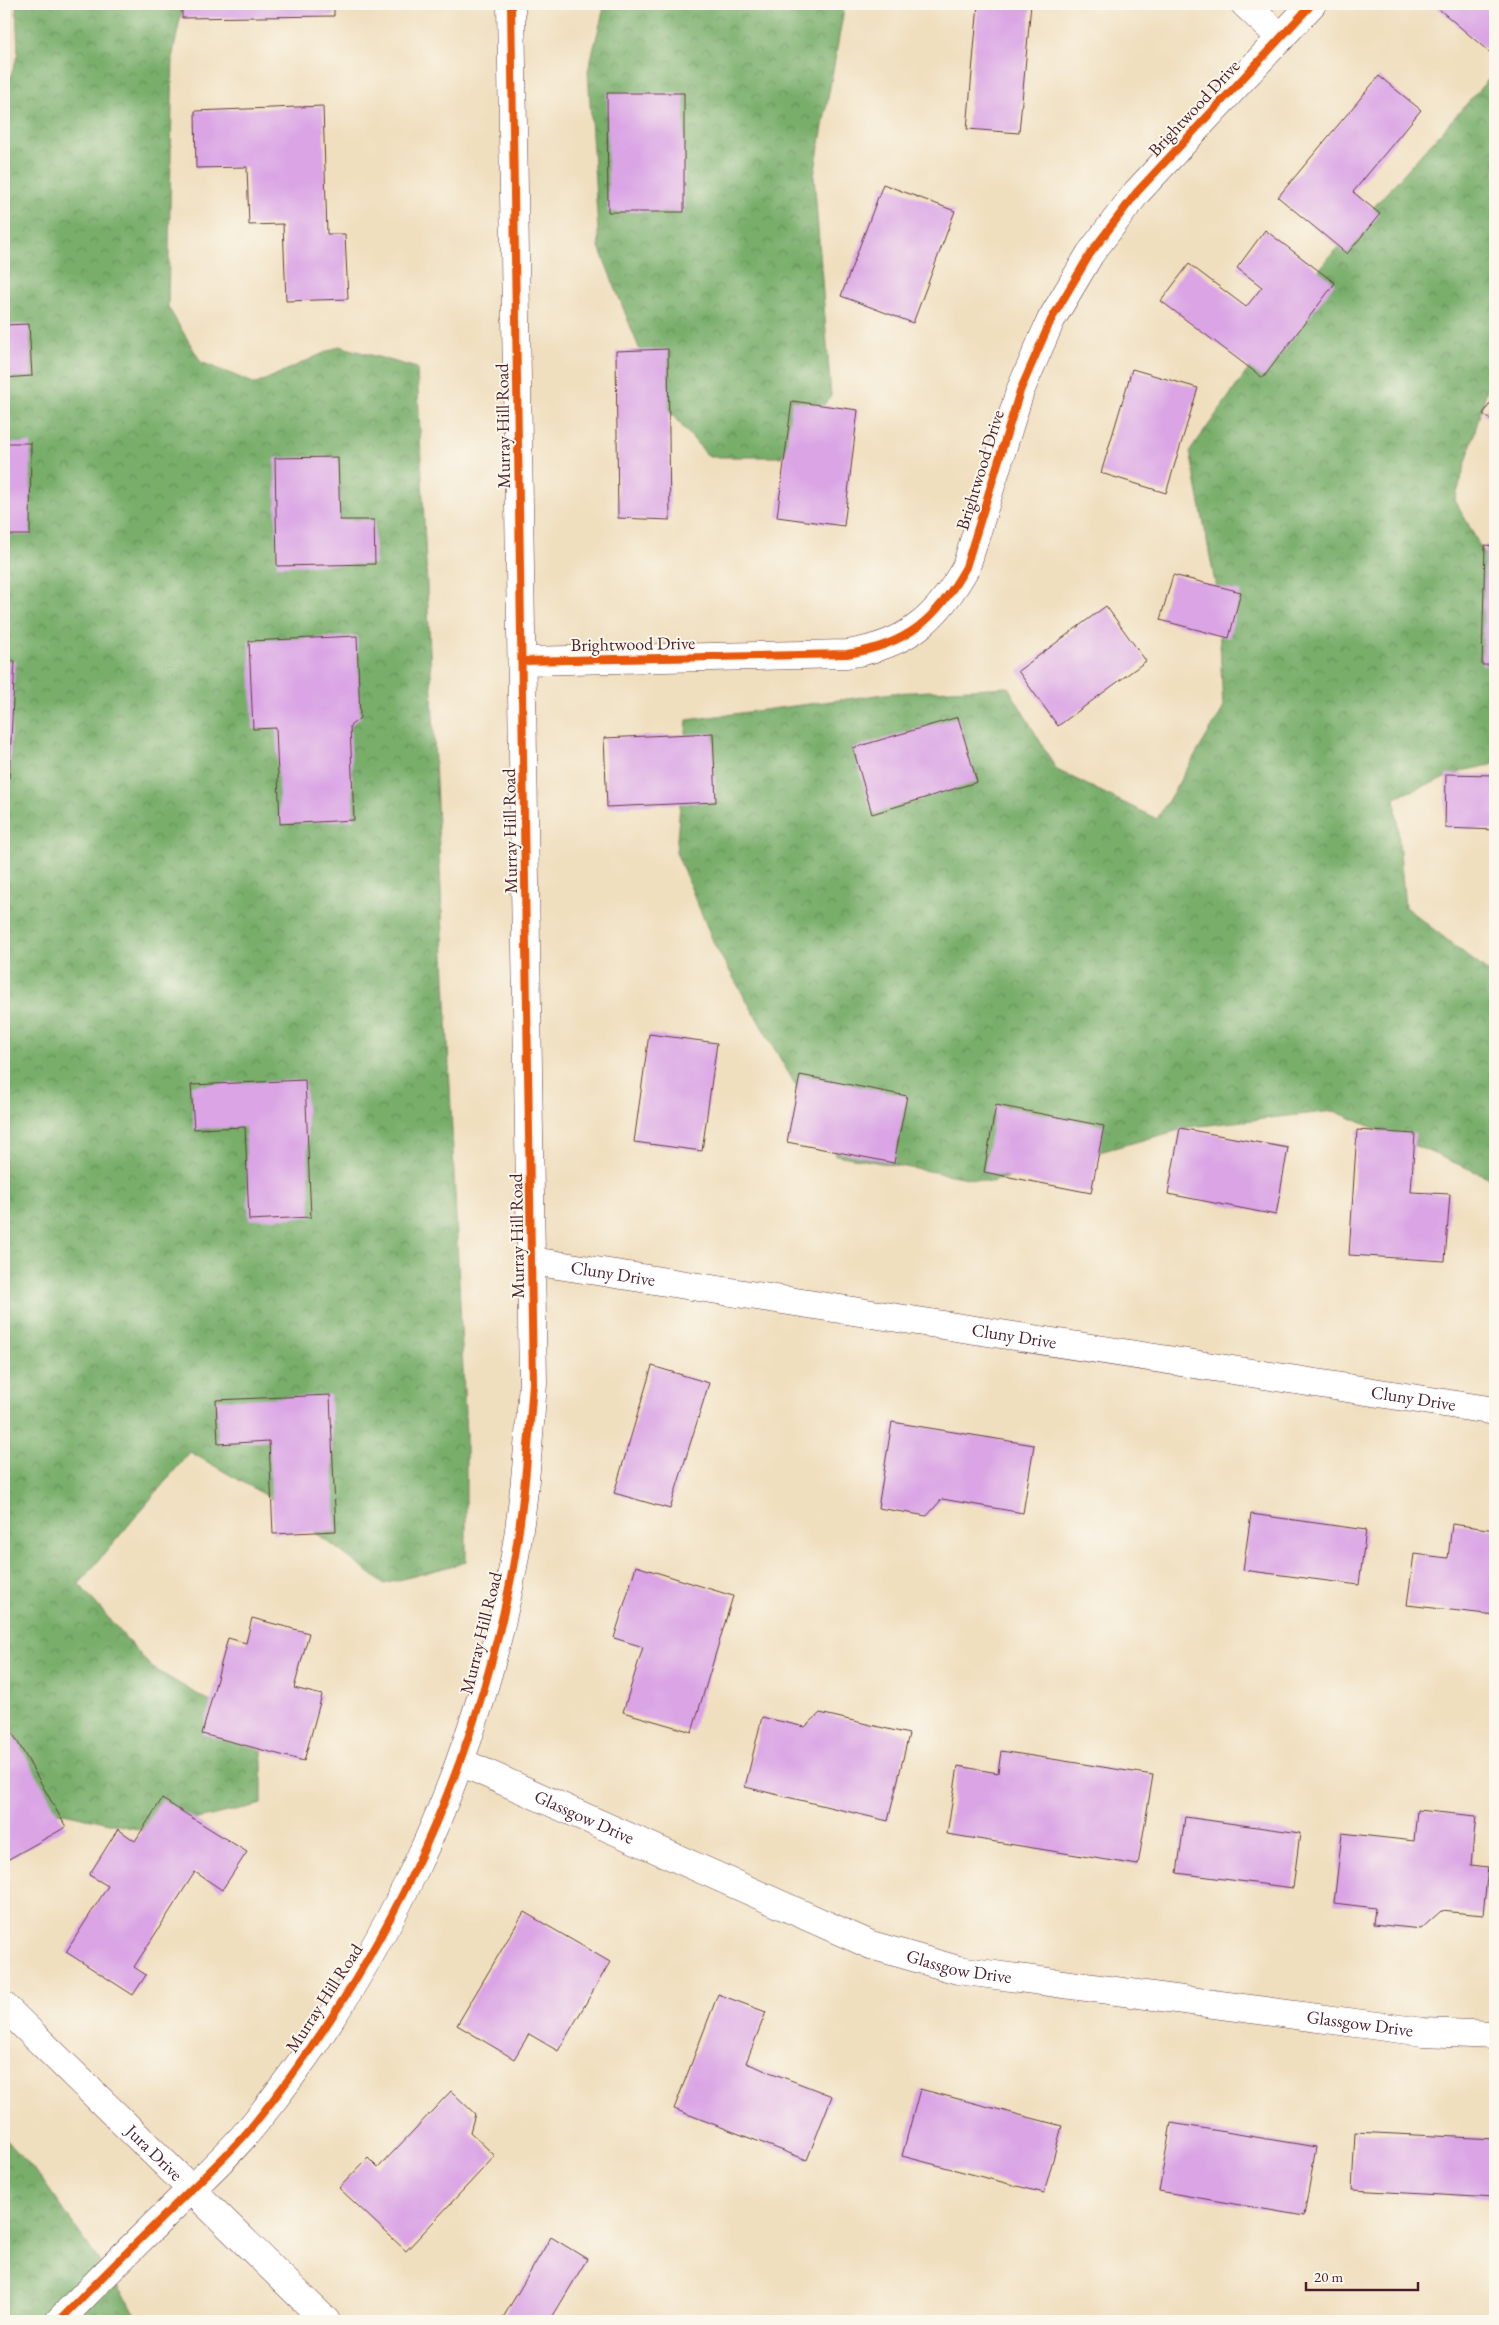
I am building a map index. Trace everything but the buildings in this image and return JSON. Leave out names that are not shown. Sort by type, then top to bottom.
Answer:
[{"type":"street","name":"Murray Hill Road","points":[[59,2321],[253,2126],[330,2023],[371,1957],[418,1865],[461,1762],[484,1688],[509,1588],[526,1486],[534,1383],[511,4]]},
{"type":"street","points":[[1245,4],[1281,38]]},
{"type":"street","name":"Brightwood Drive","points":[[522,661],[847,654],[872,650],[896,641],[918,627],[938,610],[966,567],[1020,391],[1051,320],[1090,254],[1137,192],[1312,4]]},
{"type":"street","name":"Cluny Drive","points":[[532,1261],[1495,1411]]},
{"type":"street","name":"Glassgow Drive","points":[[461,1762],[871,1945],[958,1970],[1423,2032],[1495,2035]]},
{"type":"street","name":"Jura Drive","points":[[4,2006],[326,2321]]},
{"type":"green space","points":[[16,4],[183,4],[173,54],[168,307],[201,362],[256,384],[339,346],[417,368],[466,1435],[466,1562],[384,1584],[267,1496],[190,1452],[79,1584],[151,1667],[262,1732],[262,1804],[146,1831],[4,1800],[4,97],[18,54]]},
{"type":"green space","points":[[605,4],[845,4],[814,176],[831,396],[781,457],[709,457],[660,401],[599,247],[588,71]]},
{"type":"green space","points":[[1495,72],[1495,362],[1455,500],[1495,574],[1495,764],[1466,770],[1395,797],[1405,907],[1495,977],[1495,1180],[1334,1111],[1190,1127],[991,1182],[836,1155],[715,946],[676,852],[687,720],[892,693],[1008,687],[1057,770],[1157,819],[1223,709],[1218,599],[1190,451],[1328,258]]},
{"type":"green space","points":[[4,2137],[41,2178],[141,2321],[4,2321]]},
{"type":"cycle path","points":[[59,2321],[245,2135],[300,2064],[342,2002],[380,1938],[414,1871],[444,1803],[470,1733],[491,1661],[509,1588],[527,1460],[533,1383],[511,4]]},
{"type":"cycle path","points":[[522,661],[847,654],[887,644],[918,627],[944,601],[966,567],[1020,391],[1051,320],[1090,254],[1137,192],[1312,4]]}]
